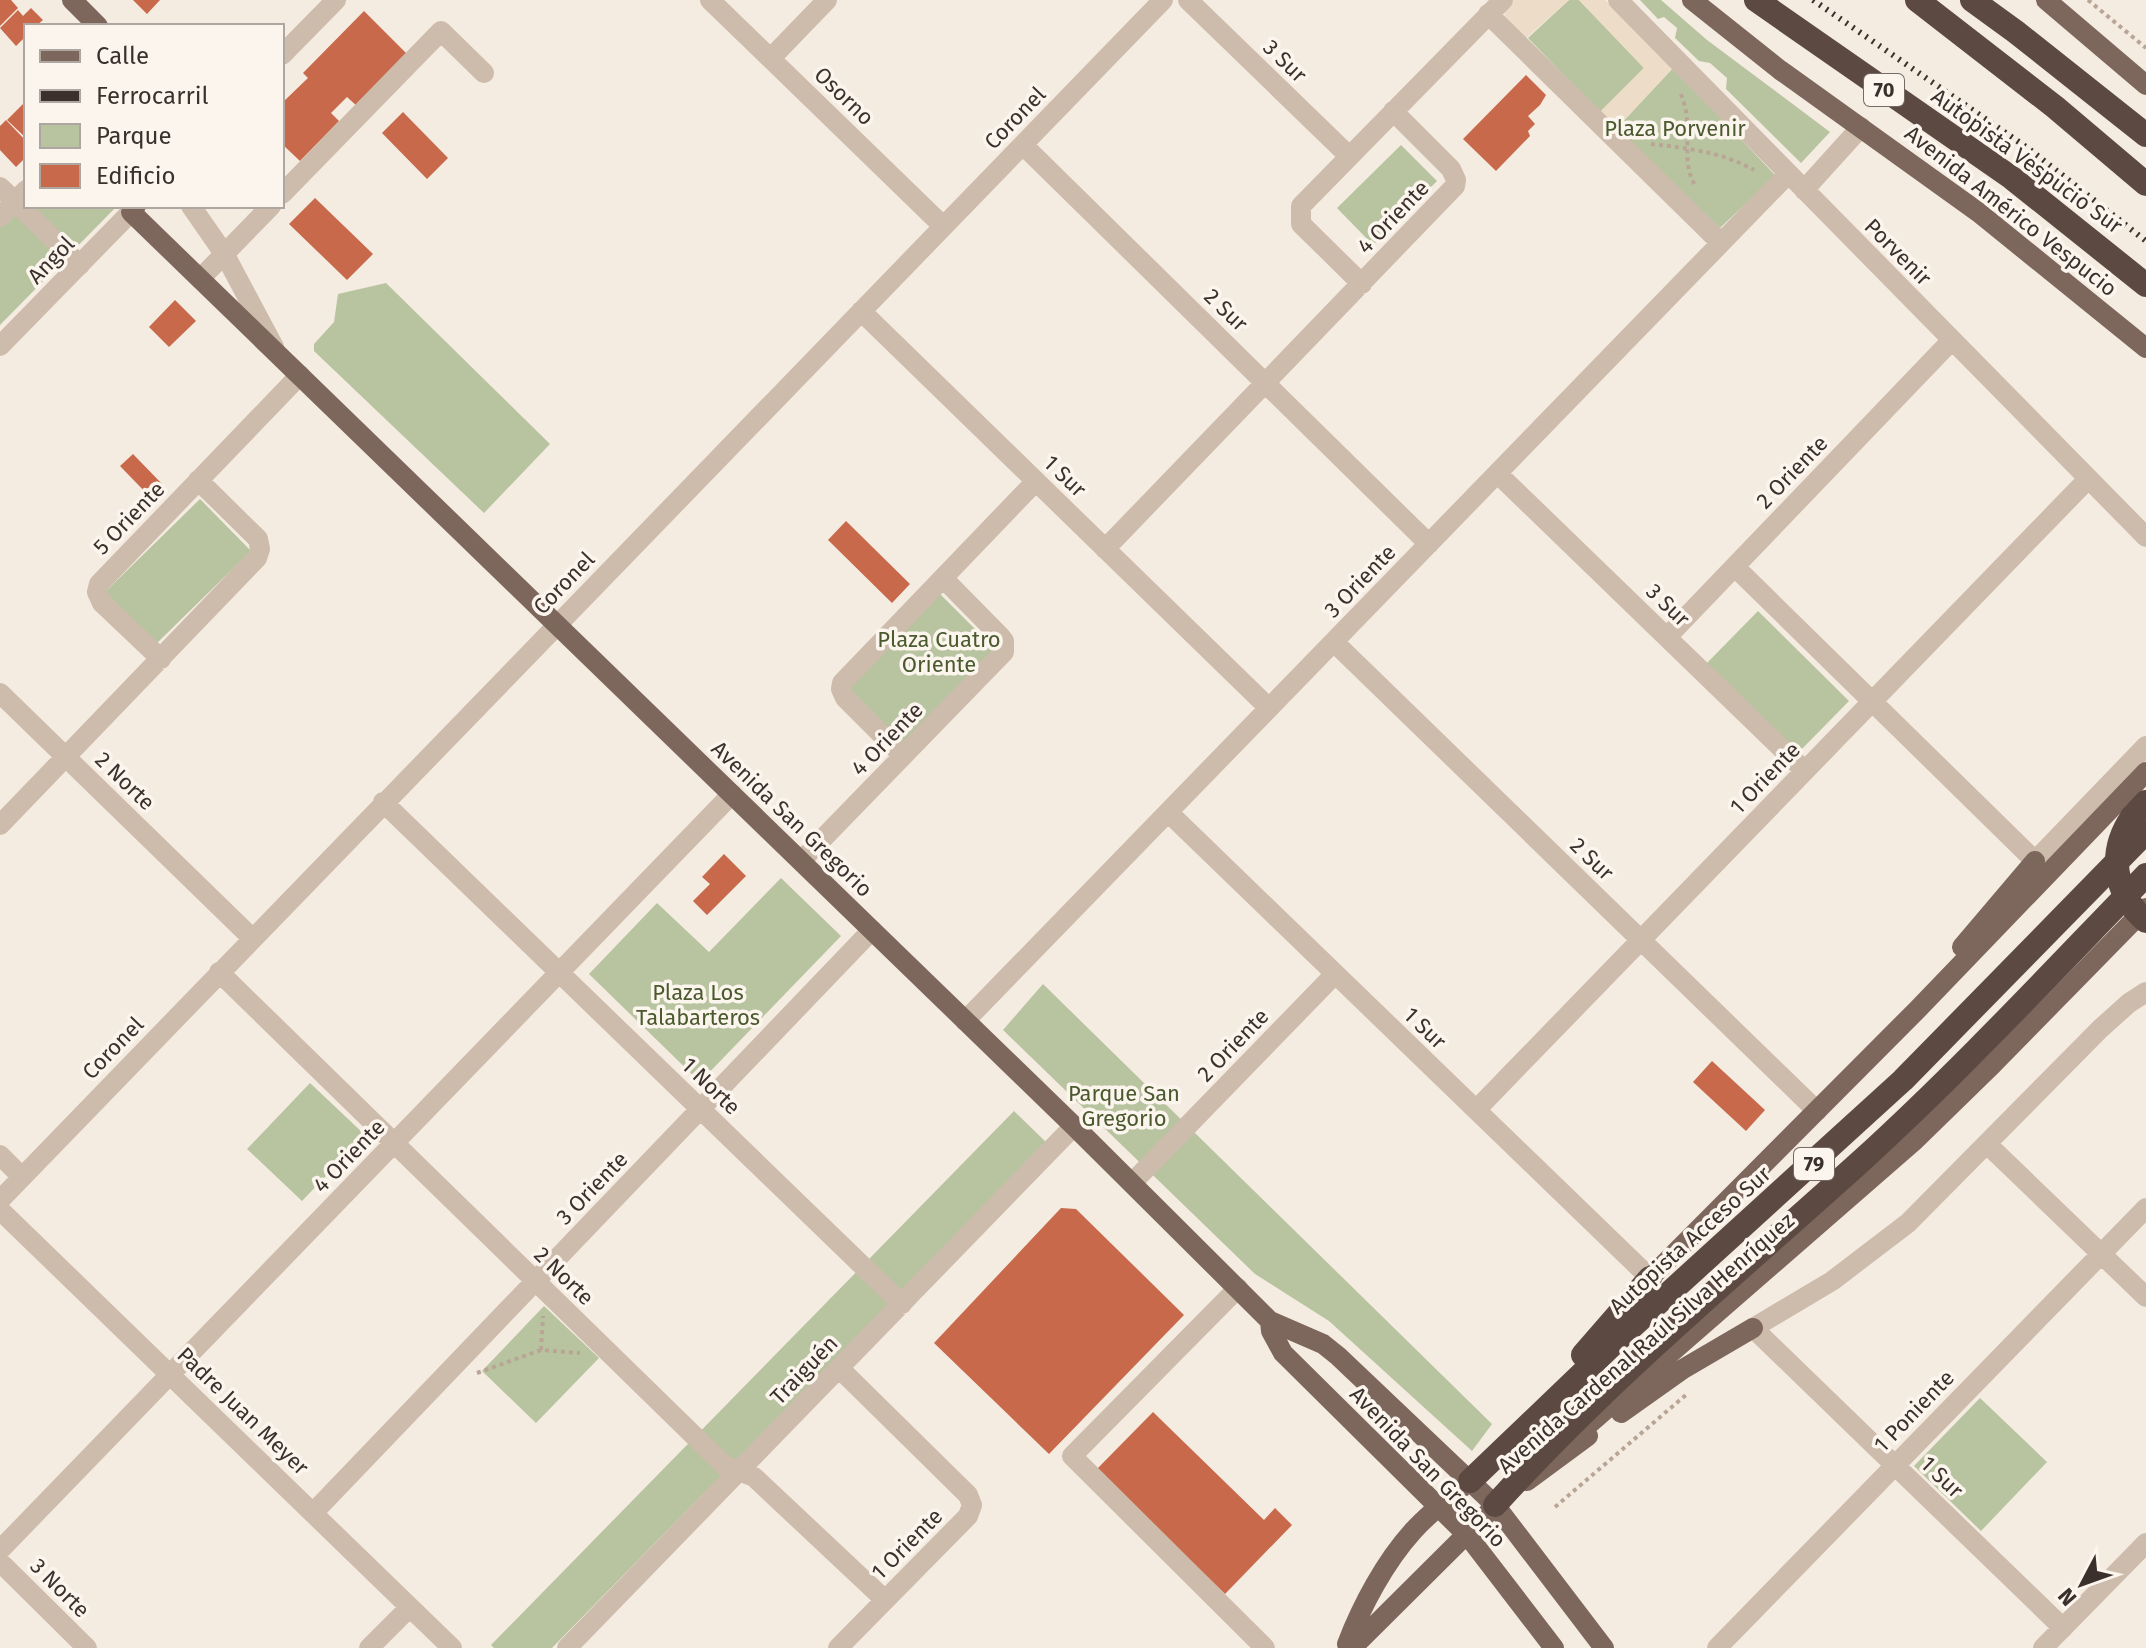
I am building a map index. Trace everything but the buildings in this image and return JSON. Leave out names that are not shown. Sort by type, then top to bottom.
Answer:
[{"type":"highway","name":"Autopista Vespucio Sur","points":[[1756,0],[2012,178],[2146,285]]},
{"type":"highway","points":[[1917,0],[2055,107],[2146,184]]},
{"type":"highway","points":[[1972,0],[2146,135]]},
{"type":"highway","points":[[2141,817],[2120,838],[2117,873],[2126,899],[2146,921]]},
{"type":"highway","name":"Autopista Acceso Sur","points":[[1470,1481],[1633,1326],[1903,1080],[2141,817]]},
{"type":"highway","name":"79","points":[[1495,1505],[1537,1458],[1639,1357],[1860,1162],[1954,1072],[2146,875]]},
{"type":"highway","points":[[1533,1421],[1578,1360],[1650,1278]]},
{"type":"main road","points":[[72,0],[96,24]]},
{"type":"main road","name":"Avenida Américo Vespucio","points":[[1692,0],[1780,70],[1978,212],[2146,348]]},
{"type":"main road","points":[[2046,0],[2146,85]]},
{"type":"main road","name":"Avenida San Gregorio","points":[[134,209],[200,279],[1074,1126],[1270,1321],[1323,1344],[1495,1505],[1604,1648]]},
{"type":"main road","points":[[1650,1278],[1918,1009],[2146,772]]},
{"type":"main road","points":[[1918,1009],[1980,923],[2035,861]]},
{"type":"main road","name":"Avenida Cardenal Raúl Silva Henríquez","points":[[1352,1648],[1374,1623],[1468,1536],[1495,1505],[1913,1142],[2146,908]]},
{"type":"main road","name":"Avenida San Gregorio","points":[[1270,1321],[1271,1331],[1283,1353],[1468,1536],[1554,1648]]},
{"type":"main road","points":[[1495,1505],[1657,1387],[1753,1328]]},
{"type":"main road","name":"Avenida Cardenal Raúl Silva Henríquez","points":[[1345,1648],[1361,1613],[1410,1534],[1438,1506],[1470,1481]]},
{"type":"street","points":[[284,53],[336,0]]},
{"type":"street","name":"Osorno","points":[[710,0],[943,226]]},
{"type":"street","points":[[771,58],[827,0]]},
{"type":"street","name":"Coronel","points":[[0,1200],[1163,0]]},
{"type":"street","name":"3 Sur","points":[[1188,0],[1349,156]]},
{"type":"street","name":"Porvenir","points":[[1618,0],[2146,537]]},
{"type":"street","points":[[1496,7],[1721,243]]},
{"type":"street","name":"4 Oriente","points":[[1362,284],[1306,230],[1299,217],[1304,202],[1496,7]]},
{"type":"street","points":[[284,192],[441,31],[484,73]]},
{"type":"street","name":"4 Oriente","points":[[1105,549],[1451,192],[1456,180],[1451,169],[1393,111]]},
{"type":"street","points":[[1804,190],[1861,127]]},
{"type":"street","name":"2 Sur","points":[[1023,145],[1429,544]]},
{"type":"street","name":"3 Oriente","points":[[965,1021],[1788,174]]},
{"type":"street","points":[[0,217],[14,193]]},
{"type":"street","points":[[28,208],[80,265]]},
{"type":"street","name":"Avenida San Gregorio","points":[[192,208],[225,255],[277,354]]},
{"type":"street","points":[[200,279],[269,208]]},
{"type":"street","name":"Angol","points":[[0,346],[134,209]]},
{"type":"street","name":"1 Sur","points":[[861,311],[1269,708]]},
{"type":"street","name":"2 Oriente","points":[[1667,637],[1952,340]]},
{"type":"street","name":"5 Oriente","points":[[161,659],[102,603],[98,598],[98,588],[300,375]]},
{"type":"street","name":"3 Sur","points":[[1498,474],[1805,771]]},
{"type":"street","name":"1 Oriente","points":[[1476,1110],[2088,479]]},
{"type":"street","name":"5 Oriente","points":[[0,825],[260,554],[258,539],[198,480]]},
{"type":"street","points":[[903,756],[845,698],[841,689],[846,679],[1036,481]]},
{"type":"street","points":[[1735,567],[2035,861],[2146,746]]},
{"type":"street","name":"4 Oriente","points":[[801,861],[1004,652],[1001,637],[943,578]]},
{"type":"street","name":"2 Sur","points":[[1334,642],[1817,1111]]},
{"type":"street","name":"2 Norte","points":[[0,693],[252,938]]},
{"type":"street","name":"4 Oriente","points":[[0,1550],[732,794]]},
{"type":"street","name":"1 Norte","points":[[383,802],[902,1304]]},
{"type":"street","name":"1 Sur","points":[[1168,812],[1650,1278]]},
{"type":"street","name":"3 Oriente","points":[[313,1513],[872,930]]},
{"type":"street","name":"2 Norte","points":[[219,972],[724,1465],[754,1477],[885,1600]]},
{"type":"street","name":"2 Oriente","points":[[1132,1183],[1335,974]]},
{"type":"street","points":[[1753,1328],[1832,1281],[1891,1238],[2100,1029],[2146,992]]},
{"type":"street","name":"Traiguén","points":[[567,1648],[1074,1126]]},
{"type":"street","points":[[1987,1144],[2146,1297]]},
{"type":"street","points":[[0,1155],[22,1177]]},
{"type":"street","name":"1 Poniente","points":[[1717,1648],[2146,1208]]},
{"type":"street","name":"Padre Juan Meyer","points":[[0,1210],[452,1648]]},
{"type":"street","points":[[1238,1288],[1072,1456],[1265,1648]]},
{"type":"street","name":"1 Sur","points":[[1753,1328],[2063,1628]]},
{"type":"street","name":"1 Oriente","points":[[838,1648],[971,1511],[971,1499],[839,1368]]},
{"type":"street","points":[[2043,1648],[2146,1543]]},
{"type":"street","name":"3 Norte","points":[[0,1562],[87,1648]]},
{"type":"street","points":[[369,1648],[410,1607]]},
{"type":"path","points":[[2088,0],[2146,48]]},
{"type":"path","points":[[1689,96],[1679,84],[1687,121],[1686,148],[1690,177],[1698,190]]},
{"type":"path","points":[[1647,144],[1732,158],[1762,175],[1751,163]]},
{"type":"path","points":[[541,1350],[544,1303]]},
{"type":"path","points":[[475,1374],[541,1350],[582,1353]]},
{"type":"green space","points":[[1569,0],[1579,0],[1644,68],[1600,112],[1528,38]]},
{"type":"green space","points":[[1640,0],[1661,0],[1707,40],[1830,132],[1801,163],[1726,89],[1727,78],[1710,63],[1699,61],[1675,38],[1677,28],[1664,17],[1658,19]]},
{"type":"green space","name":"Plaza Porvenir","points":[[1673,68],[1774,174],[1720,228],[1616,129]]},
{"type":"green space","points":[[1401,145],[1437,181],[1373,245],[1337,208]]},
{"type":"green space","points":[[24,181],[24,208],[115,208],[0,325],[0,206]]},
{"type":"green space","points":[[386,283],[550,444],[484,513],[314,351],[314,344],[334,322],[338,294]]},
{"type":"green space","points":[[200,499],[251,551],[156,644],[105,592]]},
{"type":"green space","name":"Plaza Cuatro Oriente","points":[[939,593],[997,651],[899,746],[849,696],[851,684]]},
{"type":"green space","points":[[1758,611],[1849,701],[1798,753],[1707,663]]},
{"type":"green space","name":"Plaza Los Talabarteros","points":[[781,878],[841,936],[700,1082],[589,974],[657,903],[709,952]]},
{"type":"green space","name":"Parque San Gregorio","points":[[1043,984],[1492,1424],[1472,1451],[1329,1321],[1255,1274],[1003,1030]]},
{"type":"green space","points":[[310,1083],[365,1135],[302,1201],[247,1149]]},
{"type":"green space","points":[[1014,1111],[1047,1143],[552,1648],[494,1648],[491,1645]]},
{"type":"green space","points":[[544,1306],[599,1358],[536,1423],[482,1371]]},
{"type":"green space","points":[[1980,1398],[2047,1462],[1981,1531],[1914,1466]]},
{"type":"shaded area","points":[[1514,0],[1569,0],[1525,39],[1504,18],[1506,8]]},
{"type":"shaded area","points":[[1579,0],[1605,0],[1673,68],[1616,129],[1600,112],[1644,68]]},
{"type":"railway","points":[[1813,0],[2029,149],[2146,241]]}]
